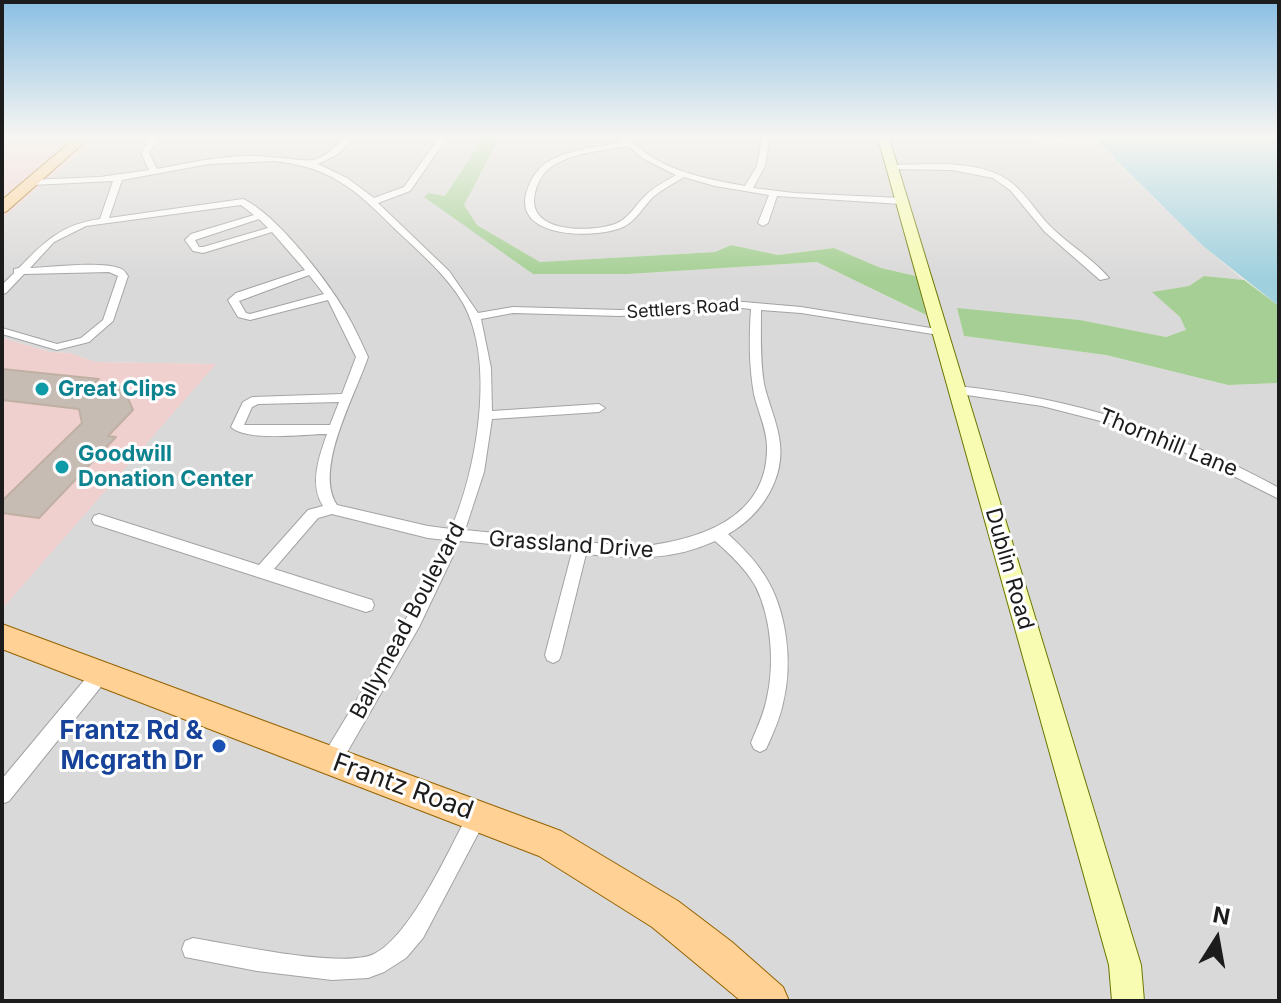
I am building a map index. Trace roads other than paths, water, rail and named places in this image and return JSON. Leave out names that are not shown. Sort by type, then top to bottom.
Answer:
[{"type":"main road","points":[[2,208],[29,185]]},
{"type":"main road","name":"Dublin Road","points":[[896,185],[1125,965],[1128,1001]]},
{"type":"main road","name":"Frantz Road","points":[[2,636],[549,843],[615,878],[680,925],[759,997]]},
{"type":"street","points":[[104,220],[116,185]]},
{"type":"street","name":"Ballymead Boulevard","points":[[331,761],[400,642],[456,536],[475,483],[487,415],[482,343],[475,317],[444,269],[352,185]]},
{"type":"street","points":[[372,202],[407,189],[410,185]]},
{"type":"street","points":[[533,185],[526,201],[527,210],[540,222],[569,230],[617,226],[631,218],[652,194],[666,185]]},
{"type":"street","points":[[731,185],[774,193],[901,201]]},
{"type":"street","points":[[748,189],[750,185]]},
{"type":"street","points":[[1007,185],[1044,226],[1104,278]]},
{"type":"street","points":[[763,223],[774,193]]},
{"type":"street","points":[[2,291],[18,271],[65,231],[104,220],[243,202],[273,229],[330,296],[362,357],[323,462],[321,493],[324,502],[332,509]]},
{"type":"street","points":[[260,216],[194,236],[190,240],[196,249],[203,250],[273,229]]},
{"type":"street","points":[[2,331],[57,347],[85,340],[108,321],[123,276],[119,271],[109,269],[18,271]]},
{"type":"street","points":[[310,271],[233,300],[242,315],[250,317],[330,296]]},
{"type":"street","name":"Settlers Road","points":[[475,317],[513,310],[597,314],[704,305],[756,306],[939,332]]},
{"type":"street","name":"Grassland Drive","points":[[332,509],[382,523],[456,536],[580,549],[662,551],[702,542],[750,510],[762,496],[773,464],[775,448],[761,396],[754,344],[756,306]]},
{"type":"street","name":"Thornhill Lane","points":[[957,390],[1021,395],[1121,420],[1194,449],[1279,494]]},
{"type":"street","points":[[335,429],[240,430],[237,427],[247,405],[256,400],[347,398]]},
{"type":"street","points":[[487,415],[599,408]]},
{"type":"street","points":[[263,571],[313,514],[332,509]]},
{"type":"street","points":[[99,520],[366,605]]},
{"type":"street","points":[[718,534],[763,586],[773,615],[777,655],[776,697],[760,743]]},
{"type":"street","points":[[553,655],[580,549]]},
{"type":"street","points":[[2,794],[102,672]]},
{"type":"street","points":[[193,949],[339,969],[369,967],[384,960],[410,938],[420,923],[478,815]]},
{"type":"water","points":[[1141,185],[1279,185],[1279,306],[1203,246]]},
{"type":"place","name":"Great Clips","points":[[42,389]]},
{"type":"place","name":"Goodwill Donation Center","points":[[62,467]]},
{"type":"place","name":"Frantz Rd & Mcgrath Dr","points":[[219,746]]}]
